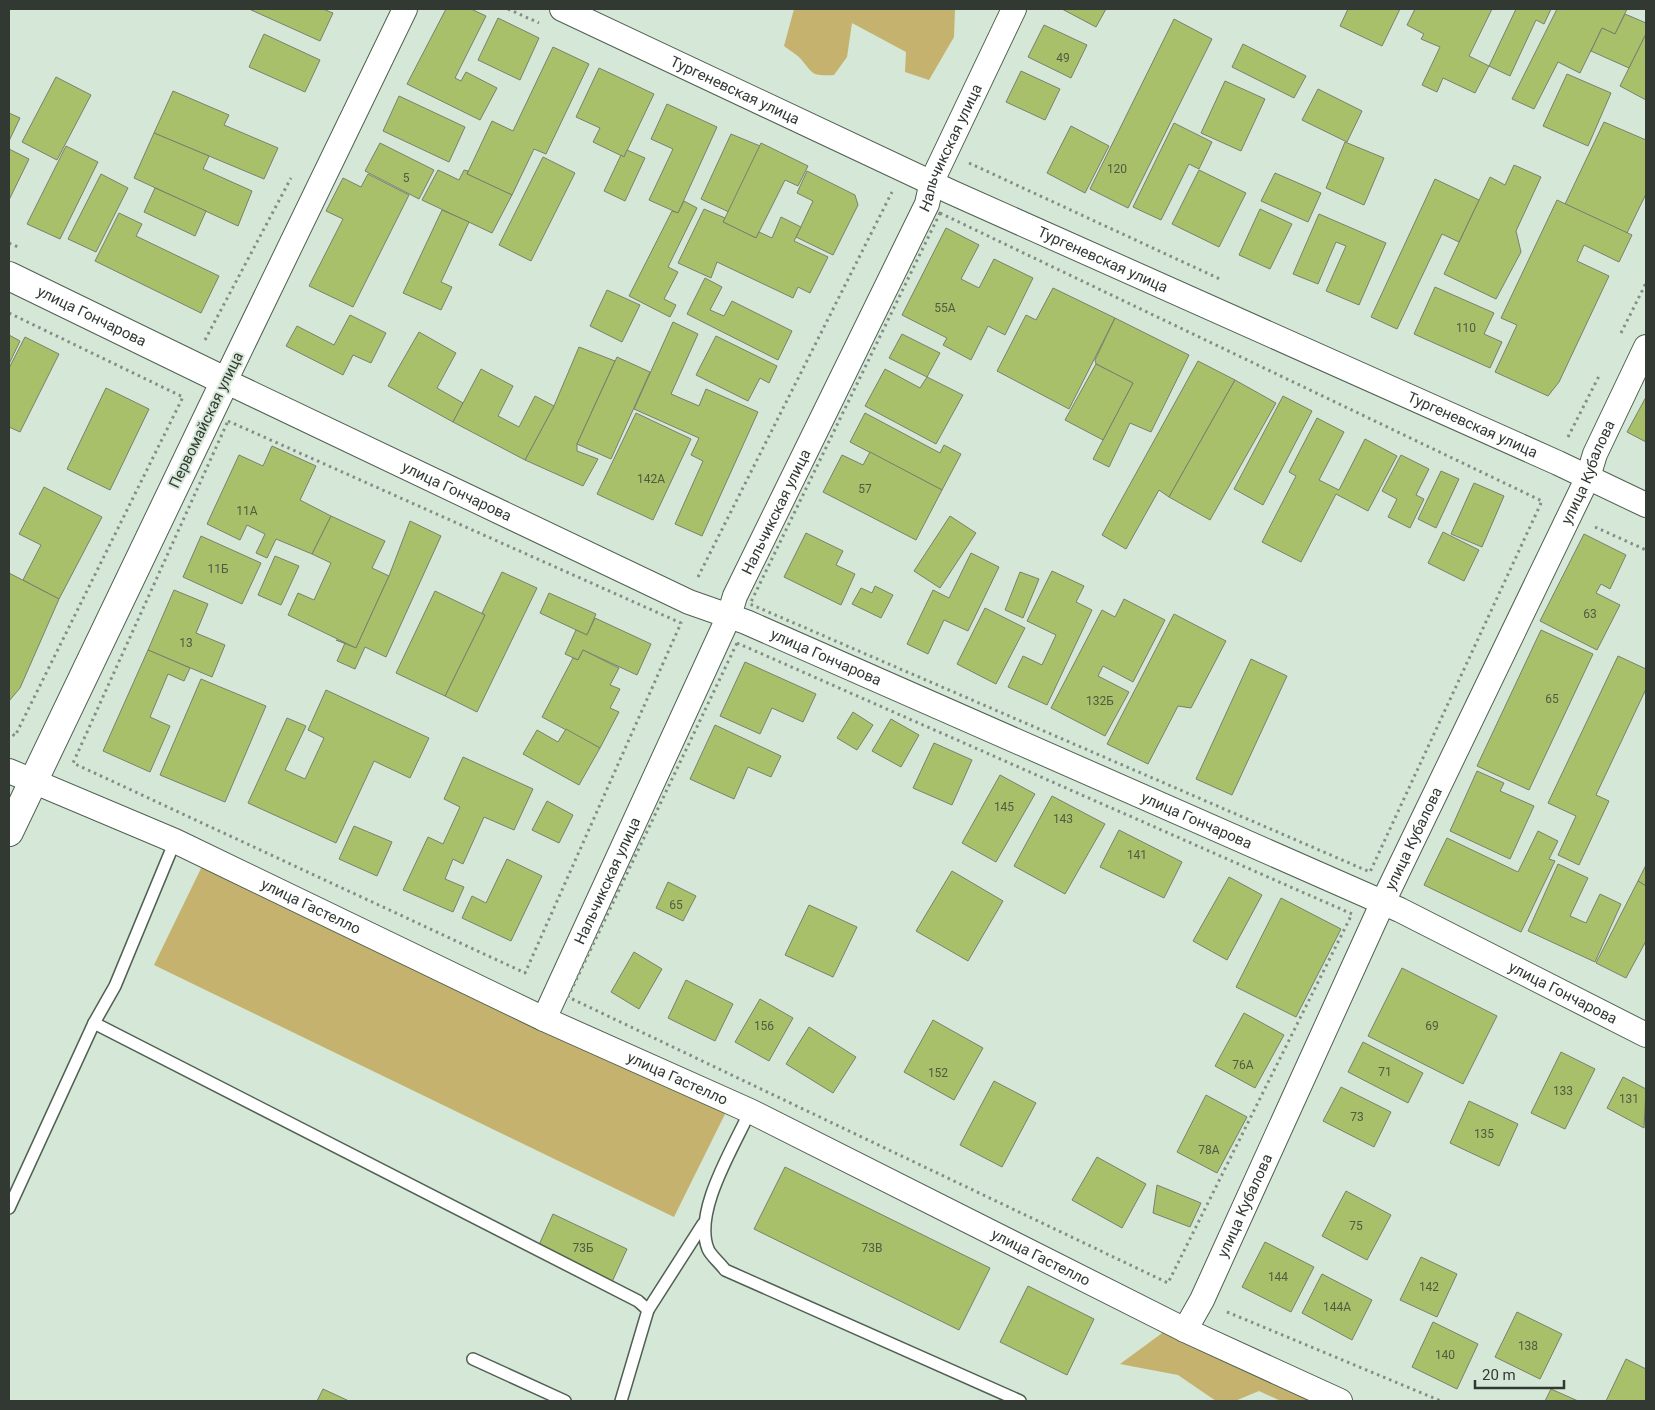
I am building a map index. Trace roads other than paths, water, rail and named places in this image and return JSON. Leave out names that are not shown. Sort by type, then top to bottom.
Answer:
[{"type":"street","name":"Первомайская улица","points":[[9,832],[405,9]]},
{"type":"street","name":"Тургеневская улица","points":[[562,9],[932,181],[960,196],[1588,477],[1646,505]]},
{"type":"street","name":"Нальчикская улица","points":[[544,1019],[729,616],[735,596],[926,204],[932,181],[1014,9]]},
{"type":"street","name":"улица Гончарова","points":[[9,276],[225,381],[680,597],[729,616],[1383,902],[1646,1035]]},
{"type":"street","name":"улица Кубалова","points":[[1185,1330],[1202,1300],[1383,902],[1588,477],[1595,454],[1646,348]]},
{"type":"street","name":"улица Гастелло","points":[[9,771],[175,841],[544,1019],[750,1111],[1185,1330],[1340,1401]]},
{"type":"lane","points":[[9,1208],[94,1023],[115,986],[175,841]]},
{"type":"lane","points":[[94,1023],[638,1301],[648,1310]]},
{"type":"lane","points":[[621,1401],[648,1310],[703,1224],[709,1198],[750,1111]]},
{"type":"lane","points":[[703,1224],[708,1250],[725,1270],[1020,1401]]},
{"type":"lane","points":[[473,1358],[565,1401]]}]
